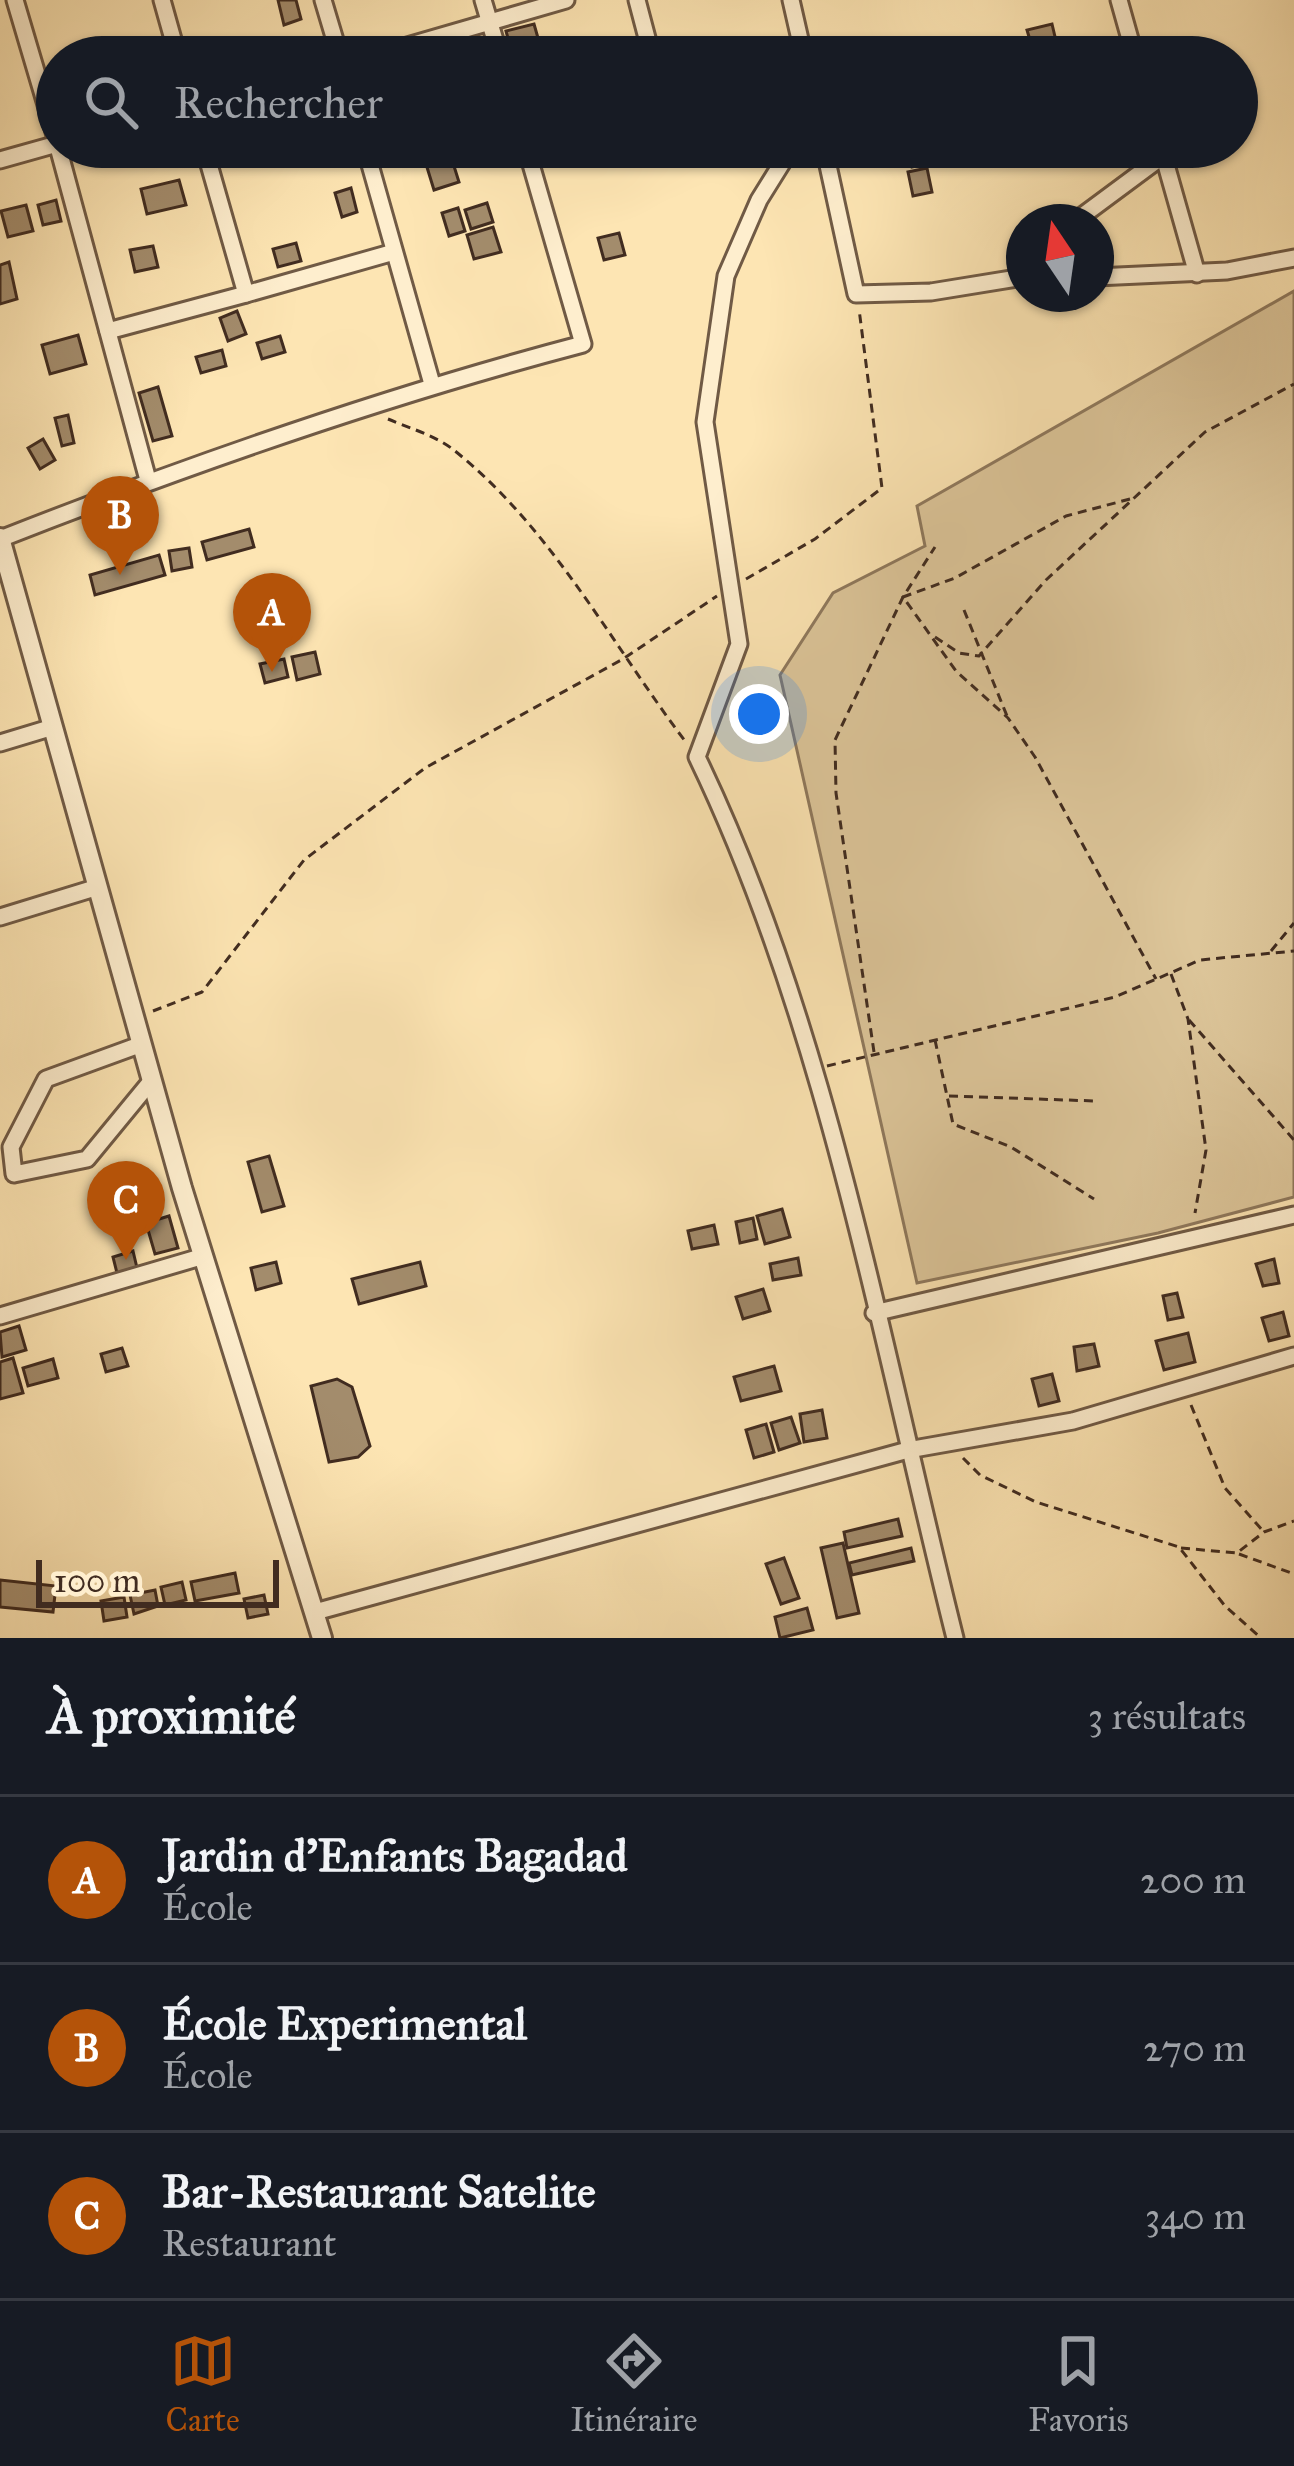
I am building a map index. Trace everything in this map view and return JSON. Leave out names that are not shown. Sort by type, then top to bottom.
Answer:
[{"type":"street","points":[[15,0],[36,72]]},
{"type":"street","points":[[162,0],[172,36]]},
{"type":"street","points":[[323,0],[334,36]]},
{"type":"street","points":[[483,0],[494,36]]},
{"type":"street","points":[[440,36],[566,0]]},
{"type":"street","points":[[637,0],[646,36]]},
{"type":"street","points":[[791,0],[799,36]]},
{"type":"street","points":[[1119,0],[1129,36]]},
{"type":"street","points":[[0,160],[36,150]]},
{"type":"street","points":[[64,168],[148,480]]},
{"type":"street","points":[[209,168],[246,294]]},
{"type":"street","points":[[371,168],[432,384]]},
{"type":"street","points":[[322,1638],[152,1080],[0,539],[148,480],[432,384],[583,344],[532,168]]},
{"type":"street","points":[[779,168],[759,200],[726,276],[705,422],[739,644],[697,757],[727,820],[814,1070],[955,1638]]},
{"type":"street","points":[[829,168],[856,294],[931,292],[1006,280]]},
{"type":"street","points":[[1097,204],[1142,168]]},
{"type":"street","points":[[1167,168],[1197,274]]},
{"type":"street","points":[[108,331],[394,252]]},
{"type":"street","points":[[1114,276],[1197,274],[1294,259]]},
{"type":"street","points":[[0,742],[53,727]]},
{"type":"street","points":[[0,916],[98,887]]},
{"type":"street","points":[[142,1044],[46,1079],[11,1147],[14,1174],[87,1159],[152,1080]]},
{"type":"street","points":[[874,1313],[1294,1215]]},
{"type":"street","points":[[0,1316],[204,1256]]},
{"type":"street","points":[[316,1612],[908,1450],[1073,1421],[1294,1356]]},
{"type":"path","points":[[135,1018],[202,992],[304,860],[425,768],[623,659],[815,539],[882,488],[856,294]]},
{"type":"path","points":[[979,656],[1046,580],[1204,432],[1294,384]]},
{"type":"path","points":[[367,409],[452,448],[552,548],[623,659],[697,757]]},
{"type":"path","points":[[903,597],[955,578],[1066,516],[1130,499]]},
{"type":"path","points":[[874,1052],[836,793],[835,740],[903,597],[935,547]]},
{"type":"path","points":[[903,597],[956,671],[1008,718]]},
{"type":"path","points":[[964,610],[1008,718],[1156,979]]},
{"type":"path","points":[[929,633],[959,653],[979,656]]},
{"type":"path","points":[[1270,952],[1294,923]]},
{"type":"path","points":[[814,1070],[1115,997],[1230,954],[1294,951]]},
{"type":"path","points":[[1170,973],[1188,1018],[1206,1150],[1195,1214]]},
{"type":"path","points":[[1188,1018],[1294,1140]]},
{"type":"path","points":[[935,1038],[952,1124],[1011,1147],[1094,1199]]},
{"type":"path","points":[[947,1096],[1095,1101]]},
{"type":"path","points":[[1185,1388],[1226,1488],[1264,1532]]},
{"type":"path","points":[[947,1443],[980,1475],[1036,1502],[1179,1547],[1237,1553],[1294,1574]]},
{"type":"path","points":[[1237,1553],[1264,1532],[1294,1521]]},
{"type":"path","points":[[1179,1547],[1225,1606],[1261,1638]]},
{"type":"shaded area","points":[[1294,291],[1294,1197],[1158,1233],[917,1283],[780,675],[833,593],[925,546],[917,506]]},
{"type":"building","points":[[278,0],[296,0],[301,19],[284,25]]},
{"type":"building","points":[[534,24],[537,36],[507,36],[506,31]]},
{"type":"building","points":[[1052,24],[1055,36],[1029,36],[1027,30]]},
{"type":"building","points":[[427,168],[455,168],[459,182],[434,190]]},
{"type":"building","points":[[927,168],[932,192],[913,196],[908,172]]},
{"type":"building","points":[[179,180],[186,205],[147,214],[141,189]]},
{"type":"building","points":[[351,188],[357,212],[342,217],[335,193]]},
{"type":"building","points":[[56,200],[61,221],[43,225],[38,205]]},
{"type":"building","points":[[487,203],[493,222],[471,229],[465,210]]},
{"type":"building","points":[[26,205],[33,231],[8,237],[1,211]]},
{"type":"building","points":[[458,208],[465,231],[449,236],[442,213]]},
{"type":"building","points":[[493,227],[501,252],[474,259],[467,235]]},
{"type":"building","points":[[619,233],[625,255],[604,260],[598,238]]},
{"type":"building","points":[[296,243],[301,261],[278,267],[273,249]]},
{"type":"building","points":[[153,246],[158,267],[135,272],[130,250]]},
{"type":"building","points":[[9,262],[17,299],[0,304],[0,265]]},
{"type":"building","points":[[237,311],[246,334],[228,341],[220,318]]},
{"type":"building","points":[[78,335],[86,364],[50,374],[42,345]]},
{"type":"building","points":[[280,336],[285,352],[262,359],[257,343]]},
{"type":"building","points":[[222,350],[226,366],[201,373],[196,357]]},
{"type":"building","points":[[158,387],[172,436],[153,441],[139,393]]},
{"type":"building","points":[[68,415],[74,443],[62,446],[55,418]]},
{"type":"building","points":[[43,439],[55,460],[40,469],[28,448]]},
{"type":"building","points":[[249,529],[254,547],[207,560],[202,542]]},
{"type":"building","points":[[189,548],[192,567],[172,571],[169,551]]},
{"type":"building","points":[[159,555],[165,575],[95,595],[90,575]]},
{"type":"building","points":[[315,652],[320,674],[297,680],[292,657]]},
{"type":"building","points":[[284,659],[288,677],[265,683],[260,664]]},
{"type":"building","points":[[269,1156],[284,1206],[262,1212],[248,1162]]},
{"type":"building","points":[[782,1209],[790,1237],[765,1244],[757,1216]]},
{"type":"building","points":[[169,1216],[178,1248],[155,1254],[146,1223]]},
{"type":"building","points":[[753,1218],[757,1239],[740,1243],[736,1222]]},
{"type":"building","points":[[714,1225],[718,1244],[692,1249],[688,1231]]},
{"type":"building","points":[[133,1251],[137,1268],[117,1273],[113,1257]]},
{"type":"building","points":[[798,1258],[801,1275],[773,1280],[770,1264]]},
{"type":"building","points":[[1274,1259],[1279,1283],[1263,1286],[1256,1264]]},
{"type":"building","points":[[276,1262],[281,1283],[256,1290],[251,1268]]},
{"type":"building","points":[[420,1262],[426,1286],[359,1304],[352,1279]]},
{"type":"building","points":[[763,1289],[770,1311],[743,1319],[736,1297]]},
{"type":"building","points":[[1177,1293],[1183,1317],[1168,1320],[1163,1296]]},
{"type":"building","points":[[1283,1312],[1289,1336],[1269,1341],[1262,1318]]},
{"type":"building","points":[[19,1326],[26,1350],[2,1357],[0,1332]]},
{"type":"building","points":[[1188,1333],[1195,1362],[1164,1370],[1156,1341]]},
{"type":"building","points":[[1094,1344],[1099,1366],[1077,1371],[1074,1347]]},
{"type":"building","points":[[122,1348],[128,1366],[106,1372],[101,1354]]},
{"type":"building","points":[[13,1358],[23,1393],[0,1399],[0,1362]]},
{"type":"building","points":[[53,1359],[58,1378],[28,1386],[23,1368]]},
{"type":"building","points":[[774,1366],[781,1391],[741,1401],[734,1377]]},
{"type":"building","points":[[1052,1374],[1059,1401],[1039,1406],[1032,1379]]},
{"type":"building","points":[[337,1379],[352,1387],[370,1446],[358,1457],[329,1462],[311,1386]]},
{"type":"building","points":[[822,1410],[827,1438],[804,1442],[800,1414]]},
{"type":"building","points":[[791,1417],[800,1443],[779,1450],[771,1423]]},
{"type":"building","points":[[766,1424],[774,1452],[754,1458],[746,1430]]},
{"type":"building","points":[[898,1519],[902,1536],[847,1548],[844,1532]]},
{"type":"building","points":[[843,1543],[859,1613],[837,1618],[821,1548]]},
{"type":"building","points":[[911,1548],[914,1561],[852,1575],[849,1563]]},
{"type":"building","points":[[784,1558],[799,1598],[781,1604],[766,1564]]},
{"type":"building","points":[[235,1573],[239,1593],[195,1601],[191,1582]]},
{"type":"building","points":[[0,1580],[56,1586],[53,1612],[0,1607]]},
{"type":"building","points":[[182,1582],[186,1600],[165,1605],[161,1587]]},
{"type":"building","points":[[155,1590],[158,1606],[134,1614],[130,1595]]},
{"type":"building","points":[[264,1595],[268,1614],[248,1618],[244,1599]]},
{"type":"building","points":[[124,1597],[127,1617],[104,1621],[101,1601]]},
{"type":"building","points":[[807,1608],[813,1630],[780,1638],[775,1617]]},
{"type":"place","name":"École Experimental","points":[[120,575]]},
{"type":"place","name":"Jardin d’Enfants Bagadad","points":[[272,672]]},
{"type":"place","name":"Bar-Restaurant Satelite","points":[[126,1260]]}]
